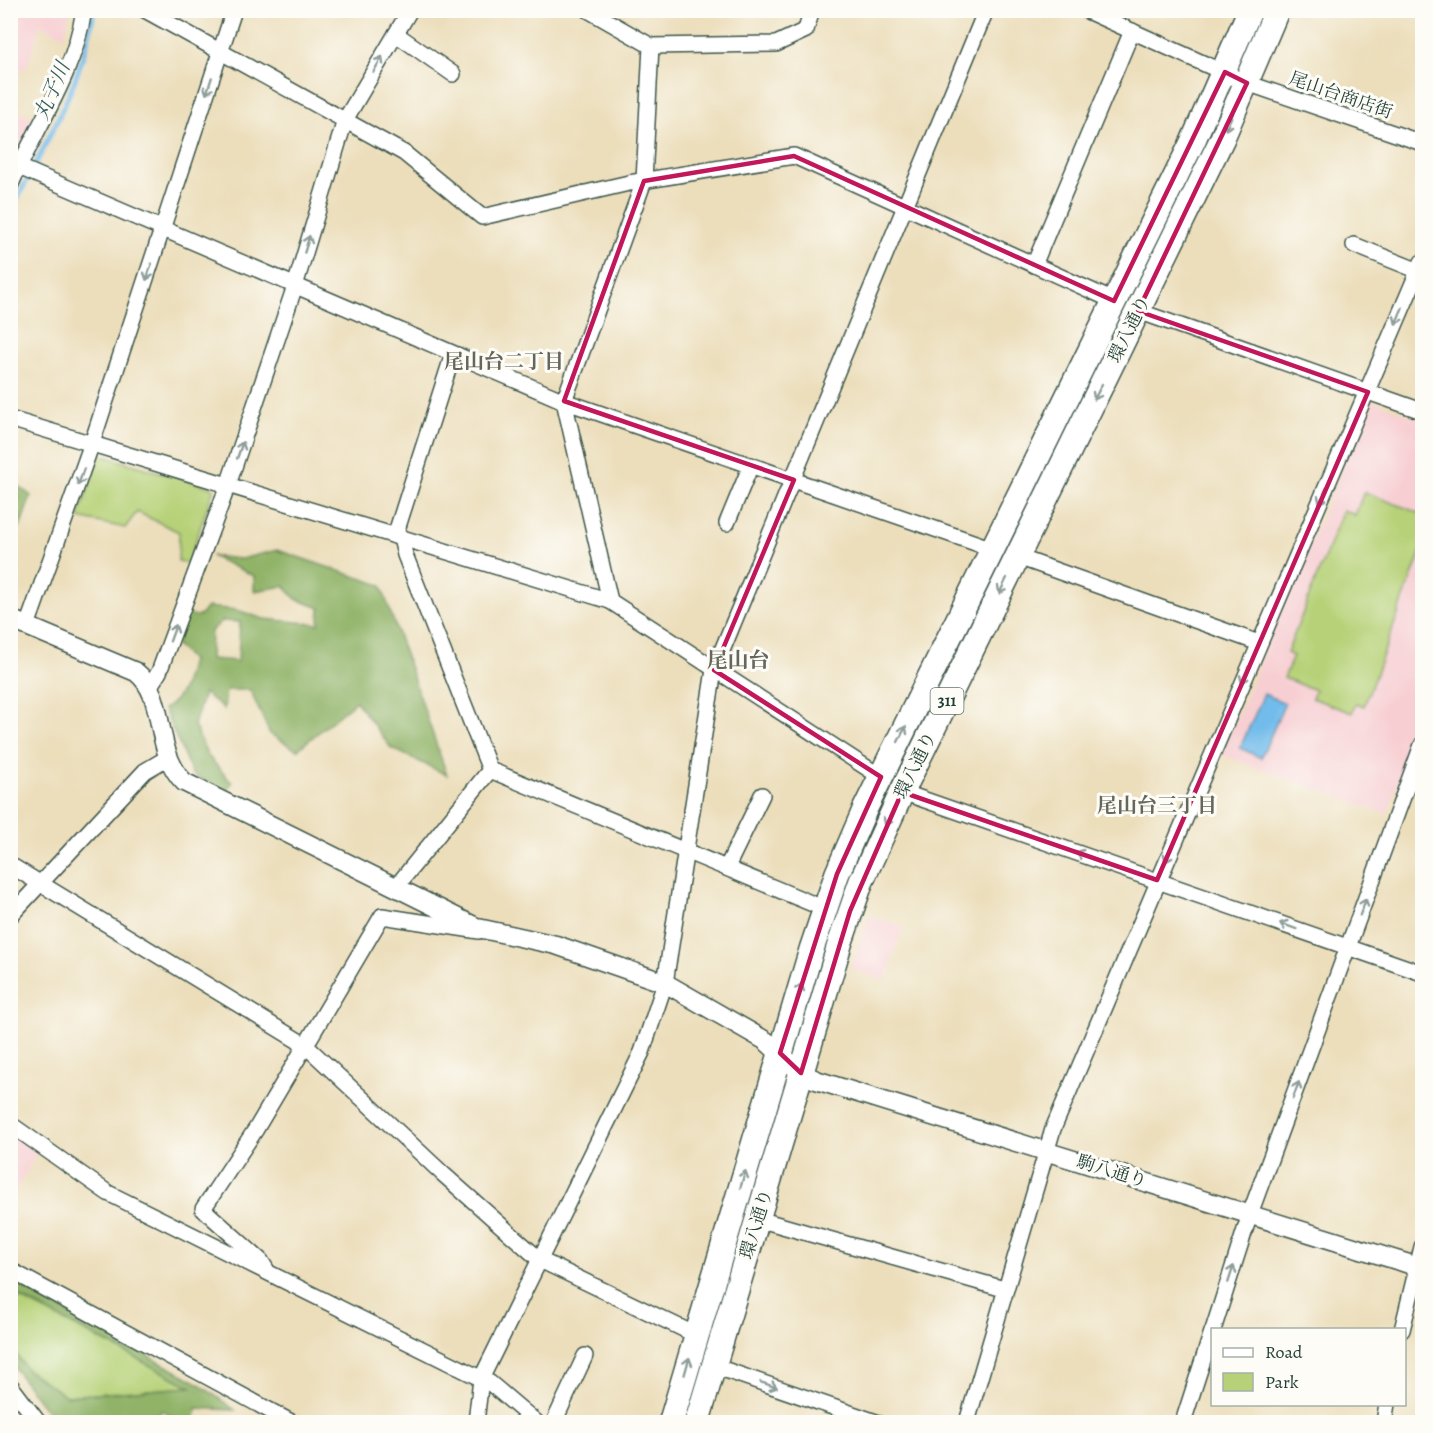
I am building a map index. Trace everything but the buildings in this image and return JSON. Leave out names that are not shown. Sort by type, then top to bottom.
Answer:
[{"type":"main road","name":"環八通り","points":[[671,1422],[780,1053],[825,909],[851,841],[1225,72],[1250,10]]},
{"type":"main road","name":"環八通り","points":[[697,1422],[850,911],[902,792],[1248,83],[1277,10]]},
{"type":"street","points":[[10,186],[22,169],[66,76],[80,37],[84,10]]},
{"type":"street","points":[[145,10],[404,153],[482,217],[644,181],[794,156],[1114,301]]},
{"type":"street","points":[[234,10],[92,443],[19,622],[136,672],[150,686],[167,758],[184,782],[489,932]]},
{"type":"street","points":[[150,686],[159,672],[228,485],[295,286],[345,120],[410,10]]},
{"type":"street","points":[[588,10],[651,46],[776,44],[806,30],[812,10]]},
{"type":"street","points":[[476,1422],[481,1379],[642,1052],[665,983],[714,670],[986,10]]},
{"type":"street","name":"尾山台商店街","points":[[1085,10],[1102,14],[1132,31],[1248,83],[1422,143]]},
{"type":"street","points":[[1034,265],[1132,31]]},
{"type":"street","points":[[396,34],[453,74]]},
{"type":"street","points":[[610,602],[564,401],[644,181],[651,46]]},
{"type":"street","points":[[22,169],[564,401],[993,549]]},
{"type":"street","points":[[967,1422],[1045,1150],[1157,880],[1420,273],[1354,245]]},
{"type":"street","points":[[1138,311],[1422,411]]},
{"type":"street","points":[[453,354],[398,537],[490,770],[825,909]]},
{"type":"street","points":[[10,419],[610,602],[881,777]]},
{"type":"street","points":[[727,523],[751,465]]},
{"type":"street","points":[[1018,557],[1259,643]]},
{"type":"street","points":[[1214,1328],[1250,1214],[1422,745]]},
{"type":"street","points":[[10,916],[145,771],[167,758]]},
{"type":"street","points":[[396,887],[490,770]]},
{"type":"street","points":[[902,792],[1422,973]]},
{"type":"street","points":[[727,867],[762,795]]},
{"type":"street","points":[[10,865],[305,1045],[435,1167],[540,1260],[696,1335]]},
{"type":"street","points":[[266,1272],[267,1268],[261,1261],[203,1209],[256,1129],[382,916],[489,932],[556,945],[665,983],[766,1041],[801,1073]]},
{"type":"street","name":"駒八通り","points":[[801,1073],[1419,1267]]},
{"type":"street","points":[[10,1124],[108,1193],[490,1383],[536,1422]]},
{"type":"street","points":[[758,1219],[1004,1289]]},
{"type":"street","points":[[1402,1328],[1419,1267],[1422,1247]]},
{"type":"street","points":[[10,1270],[291,1422]]},
{"type":"street","points":[[1183,1422],[1211,1337]]},
{"type":"street","points":[[554,1422],[585,1356]]},
{"type":"street","points":[[714,1366],[876,1422]]},
{"type":"street","points":[[10,1385],[38,1422]]},
{"type":"street","points":[[1384,1422],[1387,1406]]},
{"type":"highlighted area","points":[[1225,72],[1247,83],[1138,311],[1368,392],[1157,880],[902,792],[850,911],[801,1073],[780,1053],[837,874],[881,777],[714,670],[794,480],[564,401],[644,181],[794,156],[1114,301]]},
{"type":"shaded area","points":[[11,10],[70,11],[64,37],[41,24],[26,70],[21,68],[11,100]]},
{"type":"shaded area","points":[[10,107],[34,119],[15,159],[11,156]]},
{"type":"shaded area","points":[[1371,400],[1422,420],[1422,717],[1387,814],[1221,755]]},
{"type":"shaded area","points":[[869,916],[903,926],[885,981],[851,968]]},
{"type":"shaded area","points":[[11,1131],[38,1151],[11,1200]]},
{"type":"green space","points":[[100,455],[214,488],[188,563],[178,561],[179,532],[137,512],[125,528],[78,518]]},
{"type":"green space","points":[[11,480],[31,496],[20,527],[11,523]]},
{"type":"green space","points":[[1364,492],[1422,514],[1422,549],[1364,706],[1356,703],[1352,713],[1312,698],[1315,690],[1284,678],[1293,656],[1287,653],[1343,510],[1355,515]]},
{"type":"green space","points":[[277,550],[381,585],[447,775],[391,748],[356,701],[297,750],[270,734],[250,690],[226,690],[224,709],[204,693],[194,725],[208,756],[232,783],[224,793],[192,774],[164,709],[180,694],[191,660],[176,645],[185,615],[200,616],[207,607],[237,610],[264,619],[319,624],[320,608],[296,599],[284,586],[254,591],[254,576],[211,556],[241,559]],"holes":[[[222,621],[240,622],[238,661],[210,659],[211,631]]]},
{"type":"green space","points":[[11,1281],[198,1383],[235,1410],[196,1408],[195,1422],[179,1422],[162,1410],[154,1422],[55,1422],[11,1364],[11,1347],[27,1370],[66,1396],[191,1387],[11,1292]]},
{"type":"green space","points":[[10,1293],[192,1387],[66,1396],[27,1370],[11,1347]]},
{"type":"water","points":[[1264,694],[1285,703],[1261,758],[1240,748]]},
{"type":"waterway","name":"丸子川","points":[[10,212],[71,89],[89,36],[94,10]]},
{"type":"district","name":"尾山台二丁目","points":[[504,361]]},
{"type":"district","name":"尾山台","points":[[738,660]]},
{"type":"district","name":"尾山台三丁目","points":[[1157,805]]}]
